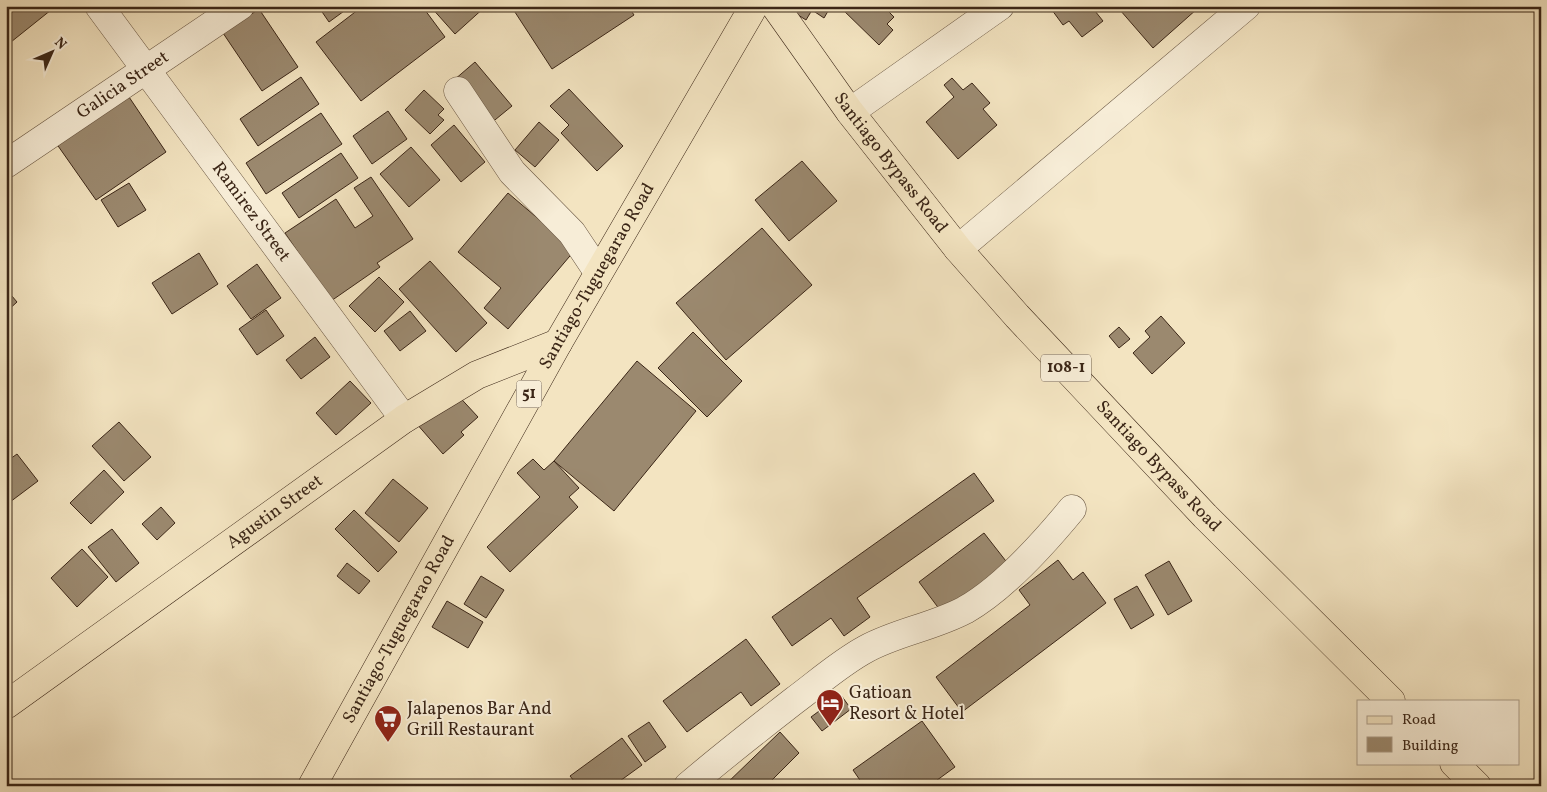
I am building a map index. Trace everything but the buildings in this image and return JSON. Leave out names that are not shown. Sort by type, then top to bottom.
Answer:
[{"type":"main road","name":"Santiago-Tuguegarao Road","points":[[312,786],[598,272],[754,6]]},
{"type":"main road","name":"Santiago Bypass Road","points":[[775,6],[850,112],[958,249],[1017,316],[1205,516],[1390,700]]},
{"type":"main road","name":"Agustin Street","points":[[6,705],[404,419],[478,375],[558,343]]},
{"type":"main road","points":[[1455,764],[1476,786]]},
{"type":"street","name":"Ramirez Street","points":[[99,6],[404,419]]},
{"type":"street","name":"Galicia Street","points":[[6,164],[240,6]]},
{"type":"street","points":[[850,112],[1000,6]]},
{"type":"street","points":[[958,249],[1246,6]]},
{"type":"street","points":[[458,91],[512,172],[572,233],[598,272]]},
{"type":"street","points":[[688,786],[830,673],[866,649],[900,633],[933,623],[965,610],[990,593],[1046,540],[1072,509]]},
{"type":"place","name":"Gatioan Resort & Hotel","points":[[830,727]]},
{"type":"place","name":"Jalapenos Bar And Grill Restaurant","points":[[388,743]]}]
